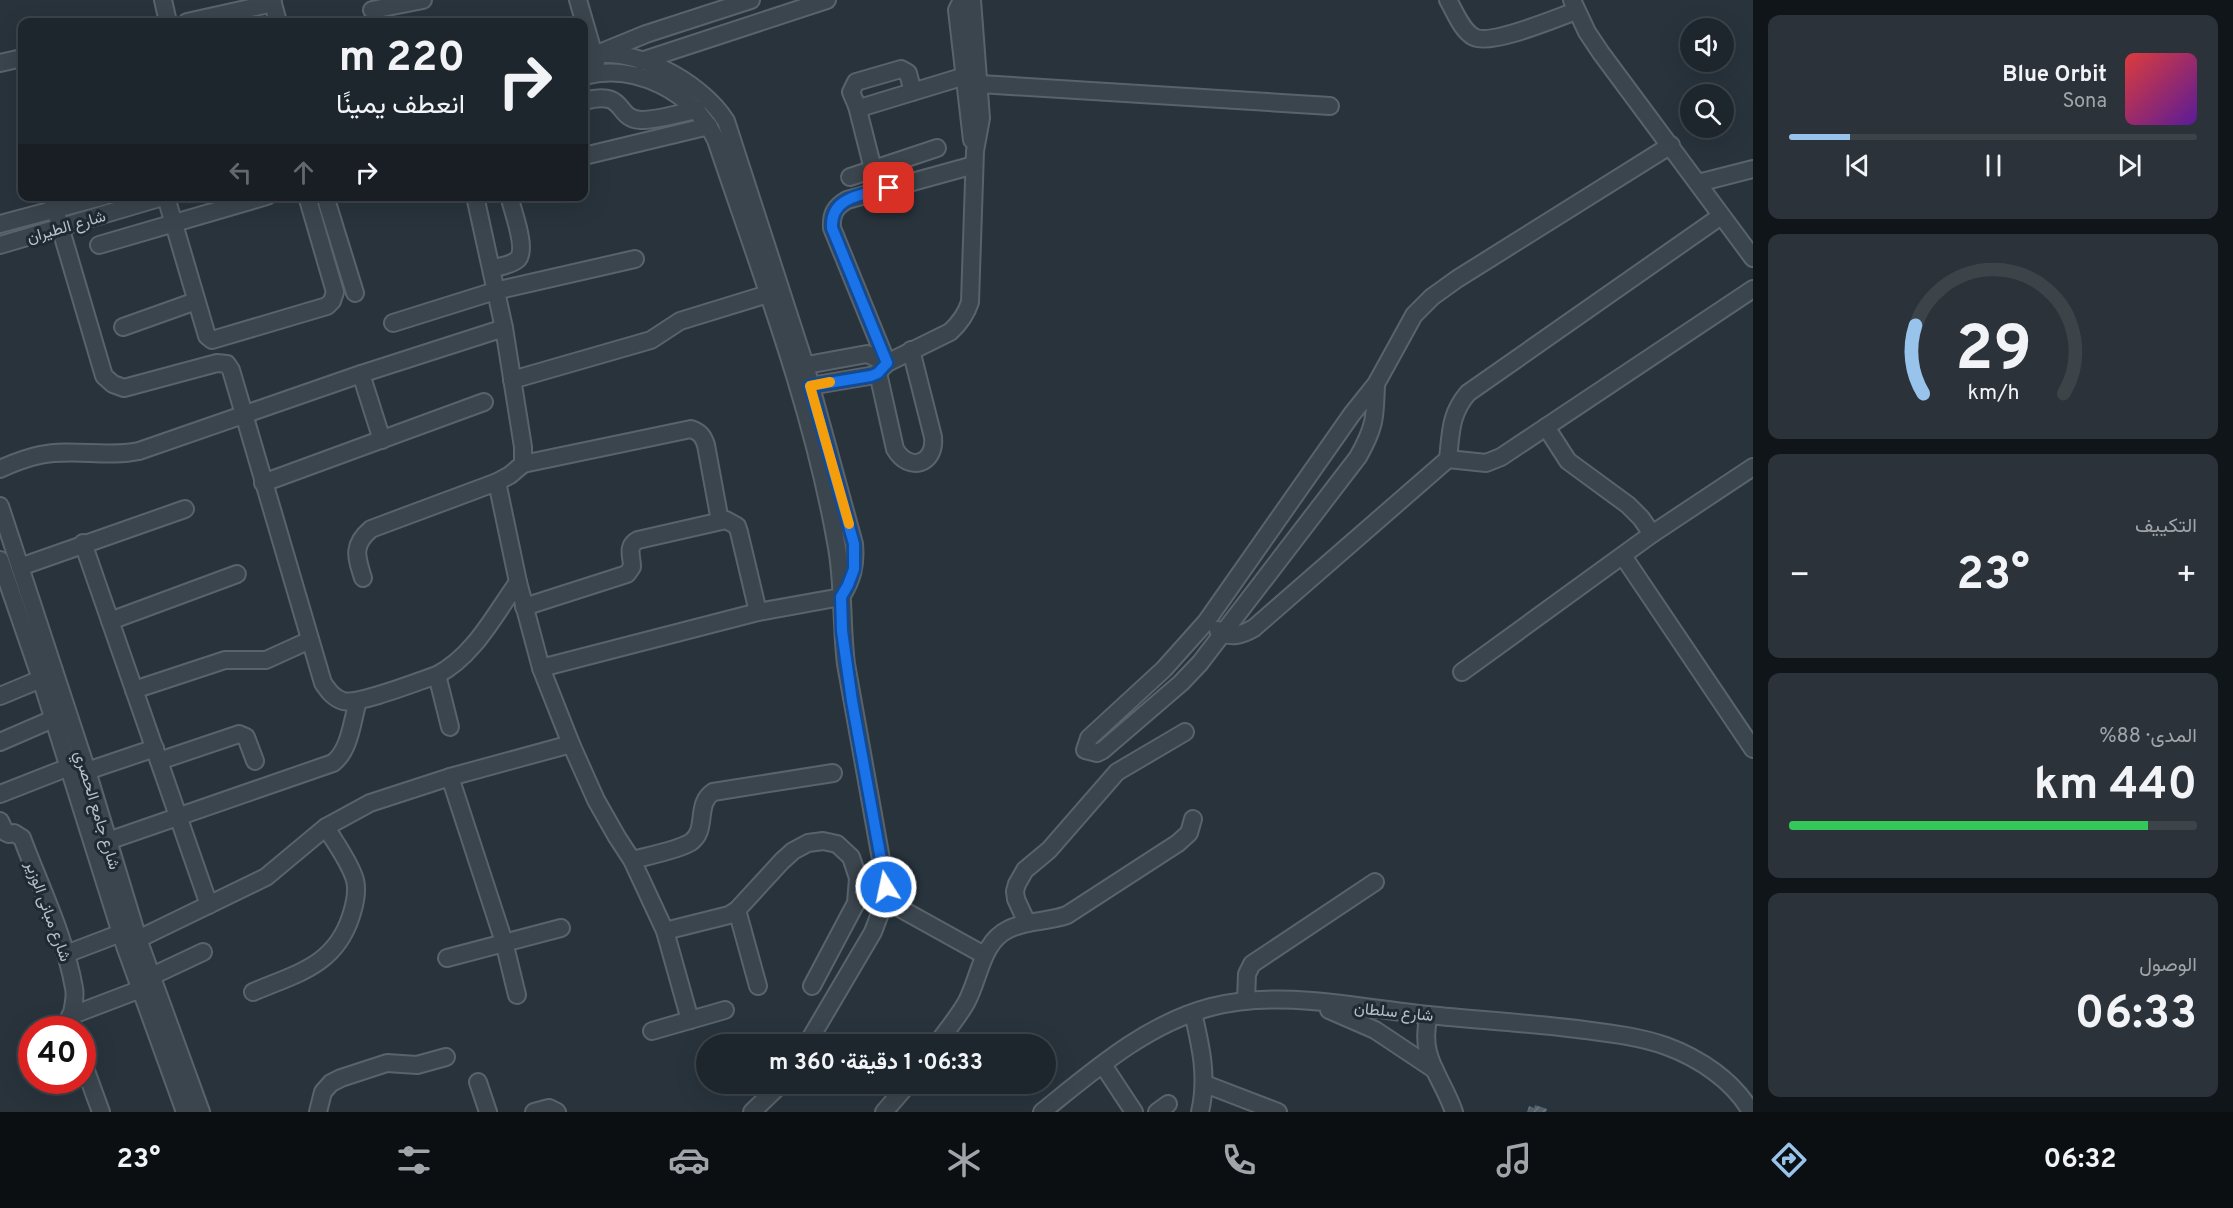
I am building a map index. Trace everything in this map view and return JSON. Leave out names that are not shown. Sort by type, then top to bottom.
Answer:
[{"type":"street","points":[[163,0],[167,18]]},
{"type":"street","points":[[373,11],[423,0]]},
{"type":"street","points":[[578,0],[583,18]]},
{"type":"street","points":[[592,54],[721,4],[751,0]]},
{"type":"street","points":[[641,61],[827,0]]},
{"type":"street","points":[[962,0],[957,10],[975,158]]},
{"type":"street","points":[[810,386],[871,376],[911,350],[950,332],[968,311],[975,158],[981,126],[980,84],[972,0]]},
{"type":"street","points":[[1448,0],[1467,31],[1481,40],[1498,38],[1574,5],[1601,53],[1753,258]]},
{"type":"street","points":[[204,18],[273,2],[277,18]]},
{"type":"street","points":[[721,4],[745,27]]},
{"type":"street","points":[[541,668],[758,612],[841,597],[854,569],[854,544],[810,386],[768,294],[716,140],[709,126],[697,110],[676,93],[652,81],[634,75],[591,74],[592,54],[588,39]]},
{"type":"street","points":[[592,54],[641,61],[666,70],[694,86],[718,108],[726,121],[799,366],[838,556],[846,664],[886,887],[885,900],[873,932],[813,1034]]},
{"type":"street","points":[[0,63],[18,59]]},
{"type":"street","points":[[873,170],[857,106],[851,92],[856,82],[899,69],[908,73],[913,92]]},
{"type":"street","points":[[857,106],[863,107],[965,76]]},
{"type":"street","points":[[980,84],[1330,106]]},
{"type":"street","points":[[588,100],[609,98],[617,102],[627,114],[641,120],[697,110]]},
{"type":"street","points":[[588,155],[709,126]]},
{"type":"street","points":[[1376,384],[1375,421],[1358,457],[1223,634],[1181,683],[1102,750],[1097,753],[1085,750],[1089,738],[1164,669],[1206,622],[1352,414],[1376,384],[1414,315],[1432,297],[1671,145]]},
{"type":"street","points":[[850,177],[937,148]]},
{"type":"street","points":[[911,350],[934,446],[931,454],[924,461],[916,463],[907,462],[899,457],[895,449],[883,368],[832,228],[834,210],[847,200],[975,158]]},
{"type":"street","points":[[1698,183],[1753,169]]},
{"type":"street","name":"شارع الطيران","points":[[0,244],[150,201]]},
{"type":"street","points":[[167,201],[207,336],[212,340],[331,304],[335,292],[308,201]]},
{"type":"street","points":[[99,245],[250,201]]},
{"type":"street","points":[[327,201],[355,293]]},
{"type":"street","points":[[476,201],[504,328],[523,447],[523,464]]},
{"type":"street","points":[[492,269],[512,263],[522,252],[510,201]]},
{"type":"street","points":[[53,203],[104,376],[113,384],[124,388],[222,362],[227,364],[231,370],[322,683],[331,695],[344,701],[358,701],[437,675],[458,662],[468,652],[518,582]]},
{"type":"street","name":"شارع الطيران","points":[[0,224],[53,203]]},
{"type":"street","points":[[1206,622],[1223,634],[1242,635],[1254,628],[1448,459],[1452,419],[1459,404],[1468,393],[1721,216]]},
{"type":"street","points":[[393,323],[495,291],[634,259]]},
{"type":"street","points":[[1448,459],[1486,463],[1501,457],[1753,290]]},
{"type":"street","points":[[512,380],[651,340],[680,321],[768,294]]},
{"type":"street","points":[[123,327],[196,300]]},
{"type":"street","points":[[0,469],[41,454],[111,455],[139,451],[360,374],[504,328]]},
{"type":"street","points":[[799,366],[867,354],[883,368]]},
{"type":"street","points":[[360,374],[382,440]]},
{"type":"street","points":[[263,483],[484,402]]},
{"type":"street","points":[[1546,427],[1568,461],[1628,505],[1652,534]]},
{"type":"street","points":[[363,578],[357,550],[361,538],[371,529],[497,482],[523,464],[691,429],[704,438],[720,521]]},
{"type":"street","points":[[1462,672],[1652,534],[1753,466]]},
{"type":"street","points":[[497,482],[518,582],[541,668],[571,744],[607,820],[632,860],[665,931],[690,1020]]},
{"type":"street","name":"شارع جامع الحصري","points":[[0,506],[108,841],[128,939],[141,989],[185,1112]]},
{"type":"street","points":[[20,567],[185,509]]},
{"type":"street","points":[[524,607],[627,574],[632,567],[630,548],[638,540],[726,520],[737,526],[758,612]]},
{"type":"street","points":[[83,543],[209,905]]},
{"type":"street","points":[[1623,556],[1753,749]]},
{"type":"street","name":"شارع جامع الحصري","points":[[0,560],[128,939],[152,976],[201,1112]]},
{"type":"street","points":[[110,621],[237,574]]},
{"type":"street","points":[[134,690],[225,660],[266,660],[310,640]]},
{"type":"street","points":[[437,675],[450,727]]},
{"type":"street","points":[[0,696],[41,679]]},
{"type":"street","points":[[108,841],[333,763],[345,748],[358,701]]},
{"type":"street","points":[[0,742],[53,719]]},
{"type":"street","points":[[1027,923],[1016,899],[1017,884],[1025,870],[1049,850],[1117,772],[1185,732]]},
{"type":"street","points":[[87,771],[239,734],[246,736],[255,761]]},
{"type":"street","points":[[66,954],[128,939],[209,905],[266,877],[326,827],[350,812],[380,799],[571,744]]},
{"type":"street","points":[[0,794],[69,767]]},
{"type":"street","points":[[632,860],[691,842],[699,831],[703,804],[713,792],[833,773]]},
{"type":"street","points":[[450,777],[504,942],[517,995]]},
{"type":"street","points":[[944,1034],[967,1002],[984,955],[995,939],[1006,930],[1027,923],[1067,915],[1178,843],[1189,833],[1192,819]]},
{"type":"street","name":"شارع مبانى الوزير","points":[[0,821],[5,832],[14,833],[22,838],[66,954],[75,998],[72,1016]]},
{"type":"street","points":[[253,992],[314,966],[332,952],[345,934],[357,897],[355,879],[326,827]]},
{"type":"street","points":[[665,931],[722,918],[736,910],[793,851],[808,843],[823,841],[837,844],[851,857],[858,878],[856,903],[812,986]]},
{"type":"street","points":[[1246,1000],[1246,974],[1252,964],[1375,882]]},
{"type":"street","points":[[885,900],[984,955]]},
{"type":"street","points":[[736,910],[758,986]]},
{"type":"street","points":[[447,958],[561,928]]},
{"type":"street","points":[[152,976],[203,952]]},
{"type":"street","name":"شارع مبانى الوزير","points":[[85,1016],[141,989]]},
{"type":"street","name":"شارع سلطان","points":[[1042,1112],[1102,1065],[1155,1029],[1209,1007],[1246,1000],[1310,1002],[1522,1022],[1630,1035],[1668,1047],[1719,1075],[1744,1100],[1751,1112]]},
{"type":"street","points":[[1310,1002],[1375,1030],[1435,1070]]},
{"type":"street","points":[[652,1031],[725,1010]]},
{"type":"street","points":[[1193,1013],[1204,1061],[1205,1084],[1200,1112]]},
{"type":"street","points":[[1429,1015],[1425,1029],[1428,1057],[1454,1112]]},
{"type":"street","points":[[318,1112],[323,1092],[331,1083],[341,1078],[387,1063],[417,1065],[446,1057]]},
{"type":"street","points":[[1102,1065],[1134,1112]]},
{"type":"street","points":[[478,1083],[488,1112]]},
{"type":"street","points":[[1205,1084],[1278,1112]]},
{"type":"street","points":[[94,1094],[101,1112]]},
{"type":"street","points":[[752,1112],[771,1094]]},
{"type":"street","points":[[885,1112],[900,1094]]},
{"type":"street","points":[[534,1112],[549,1108],[557,1112]]},
{"type":"building","points":[[1535,1105],[1547,1109],[1546,1112],[1527,1112],[1529,1106],[1534,1108]]},
{"type":"slow traffic","points":[[830,382],[810,386],[849,524]]},
{"type":"route","points":[[886,887],[852,701],[842,631],[841,597],[854,569],[854,544],[810,386],[871,376],[878,373],[887,363],[832,228],[832,218],[834,210],[847,200],[889,188]]}]
